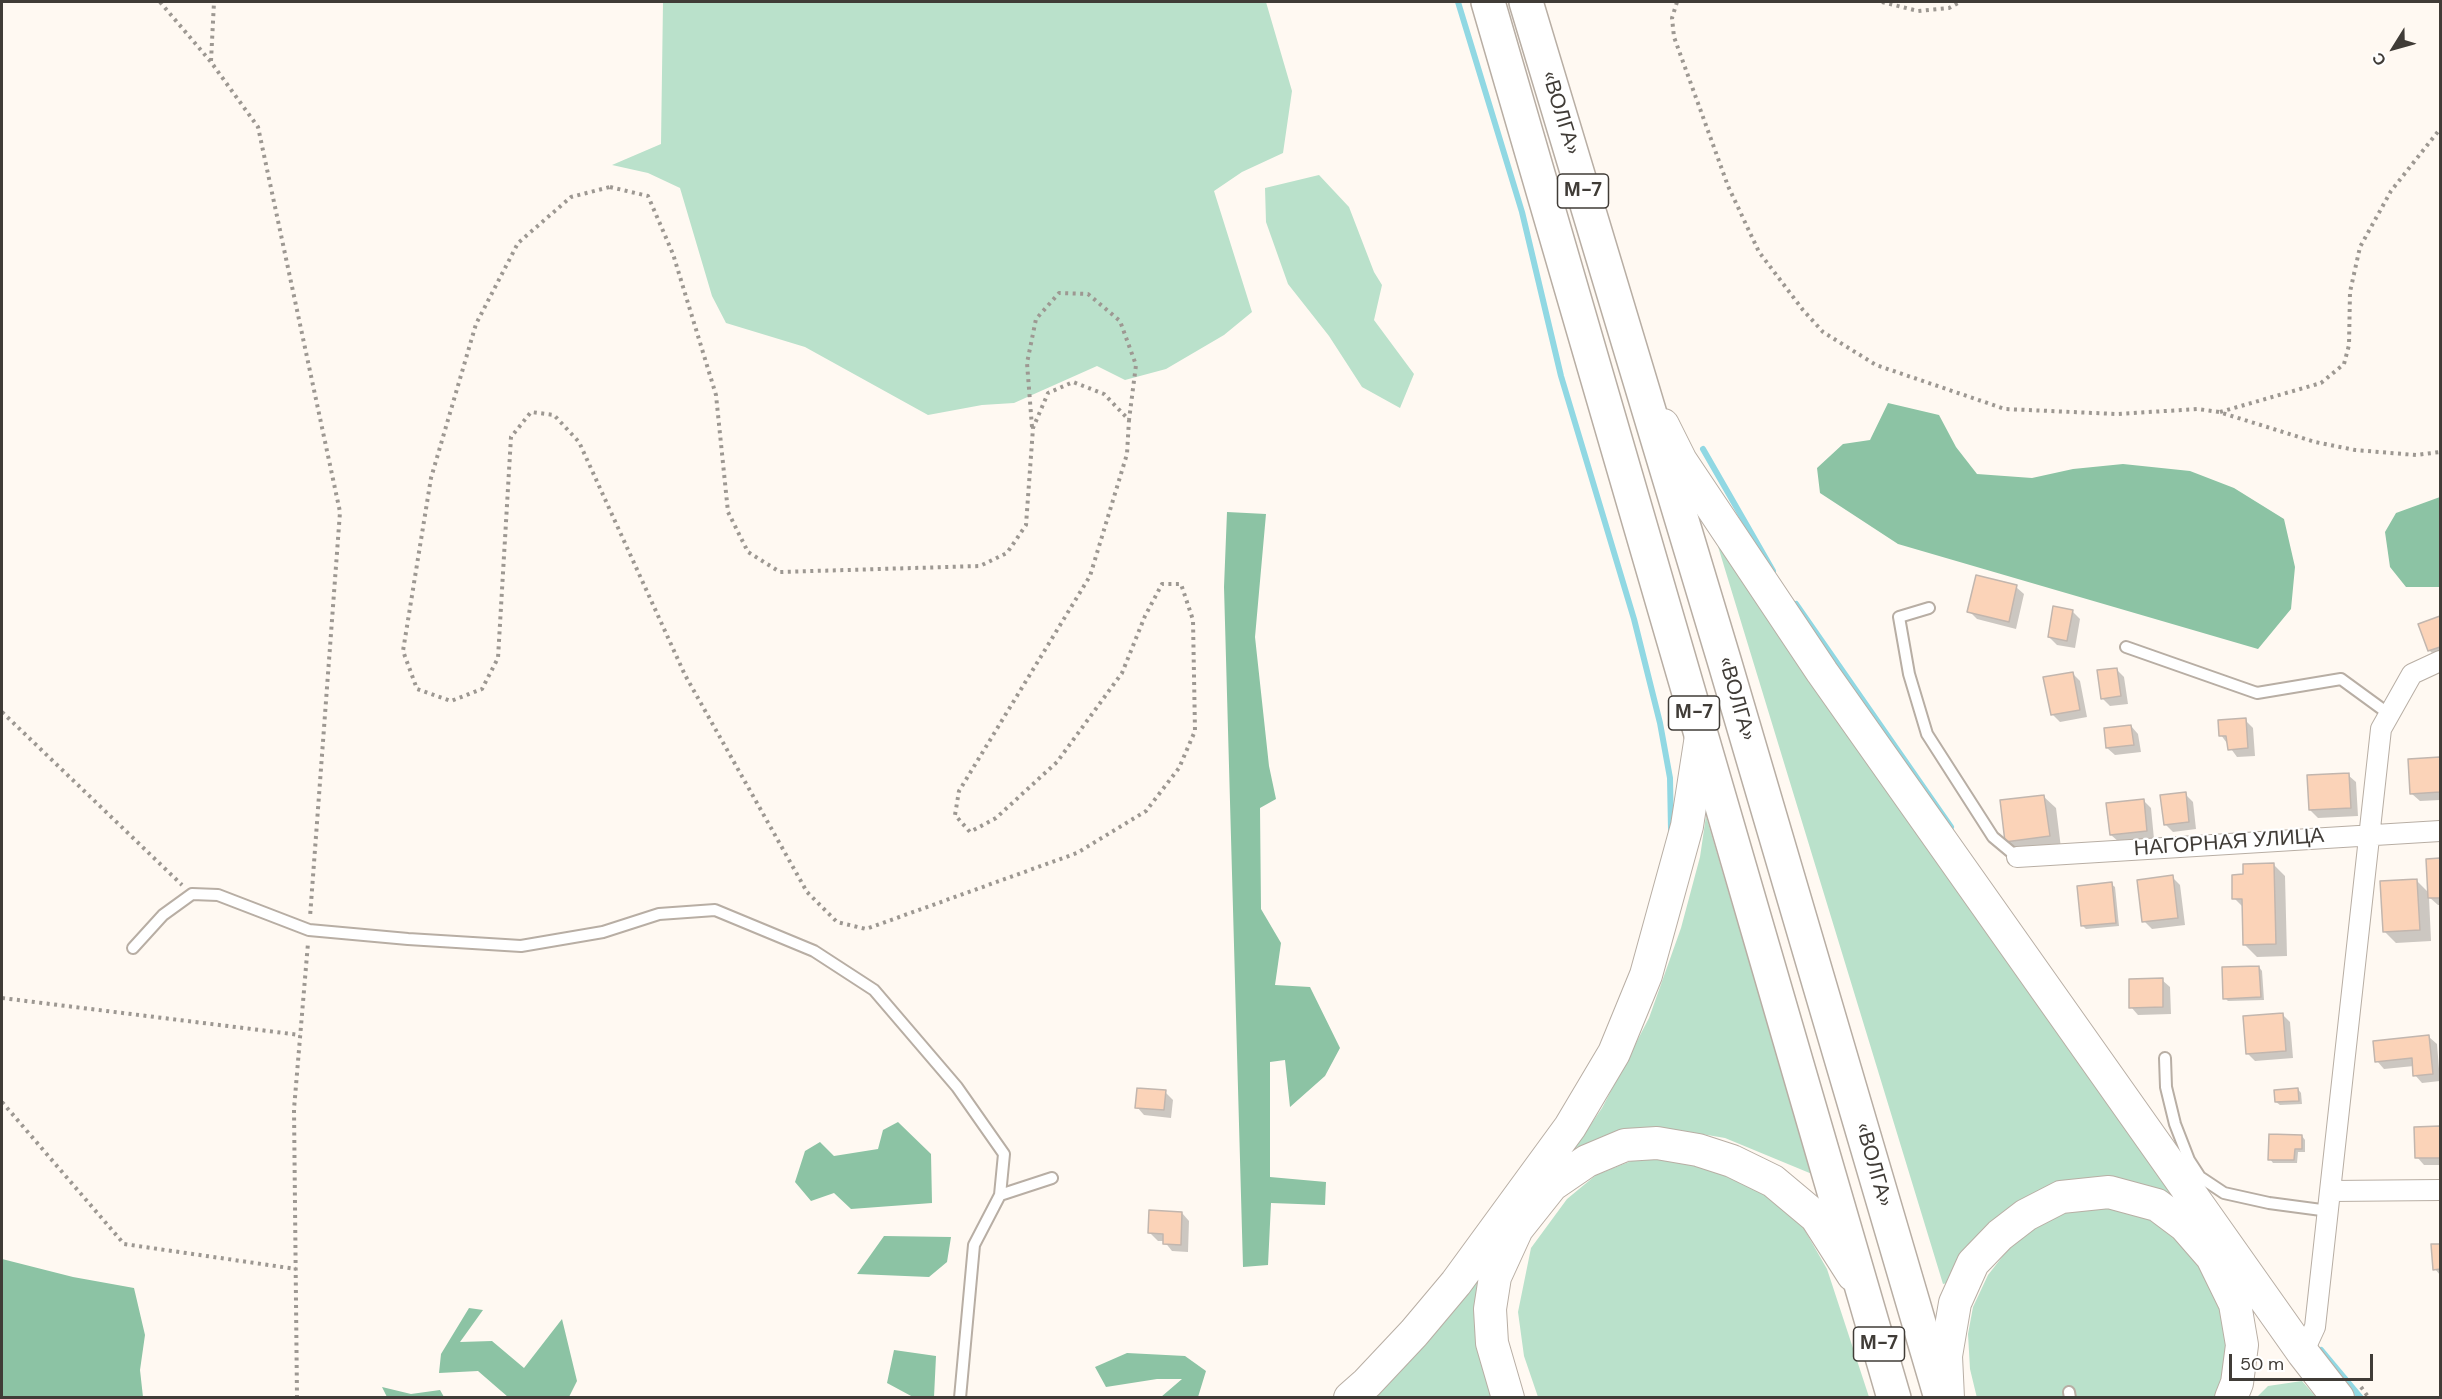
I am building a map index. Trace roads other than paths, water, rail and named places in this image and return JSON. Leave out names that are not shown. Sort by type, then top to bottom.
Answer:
[{"type":"highway","name":"«ВОЛГА»","points":[[1488,2],[1894,1398]]},
{"type":"highway","name":"«ВОЛГА»","points":[[1526,2],[1941,1398]]},
{"type":"main road","points":[[1640,380],[1681,461],[1769,594],[2303,1353],[2338,1398]]},
{"type":"main road","points":[[1350,1398],[1406,1342],[1456,1283],[1570,1127],[1614,1053],[1646,975],[1687,826],[1701,736]]},
{"type":"main road","points":[[1508,1398],[1492,1343],[1490,1309],[1495,1277],[1517,1229],[1552,1185],[1587,1161],[1625,1145],[1658,1143],[1698,1150],[1732,1161],[1773,1181],[1816,1217],[1863,1290]]},
{"type":"main road","points":[[1948,1398],[1946,1356],[1955,1303],[1973,1263],[2000,1235],[2026,1215],[2061,1197],[2109,1192],[2157,1205],[2185,1226],[2212,1257],[2235,1304],[2242,1345],[2237,1383],[2231,1398]]},
{"type":"street","points":[[2303,1353],[2314,1327],[2330,1201],[2381,729],[2412,674],[2440,661]]},
{"type":"street","name":"НАГОРНАЯ УЛИЦА","points":[[2017,857],[2440,831]]},
{"type":"street","points":[[2330,1201],[2440,1190]]},
{"type":"lane","points":[[1929,608],[1899,617],[1909,674],[1928,734],[1993,837],[2017,857]]},
{"type":"lane","points":[[2126,647],[2257,693],[2341,679],[2390,714]]},
{"type":"lane","points":[[133,948],[163,915],[192,894],[218,895],[309,930],[521,946],[603,932],[658,914],[715,910],[814,951],[874,990],[957,1087],[1004,1154],[1000,1195],[974,1245],[960,1398]]},
{"type":"lane","points":[[2165,1059],[2166,1087],[2175,1124],[2189,1160],[2200,1177],[2224,1193],[2270,1203],[2330,1201]]},
{"type":"lane","points":[[1000,1195],[1052,1178]]},
{"type":"waterway","points":[[1458,2],[1522,212],[1561,376],[1634,619],[1660,723],[1670,778],[1671,830]]},
{"type":"waterway","points":[[1703,449],[1773,571]]},
{"type":"waterway","points":[[1796,604],[1951,827]]},
{"type":"waterway","points":[[2321,1350],[2361,1398]]}]
